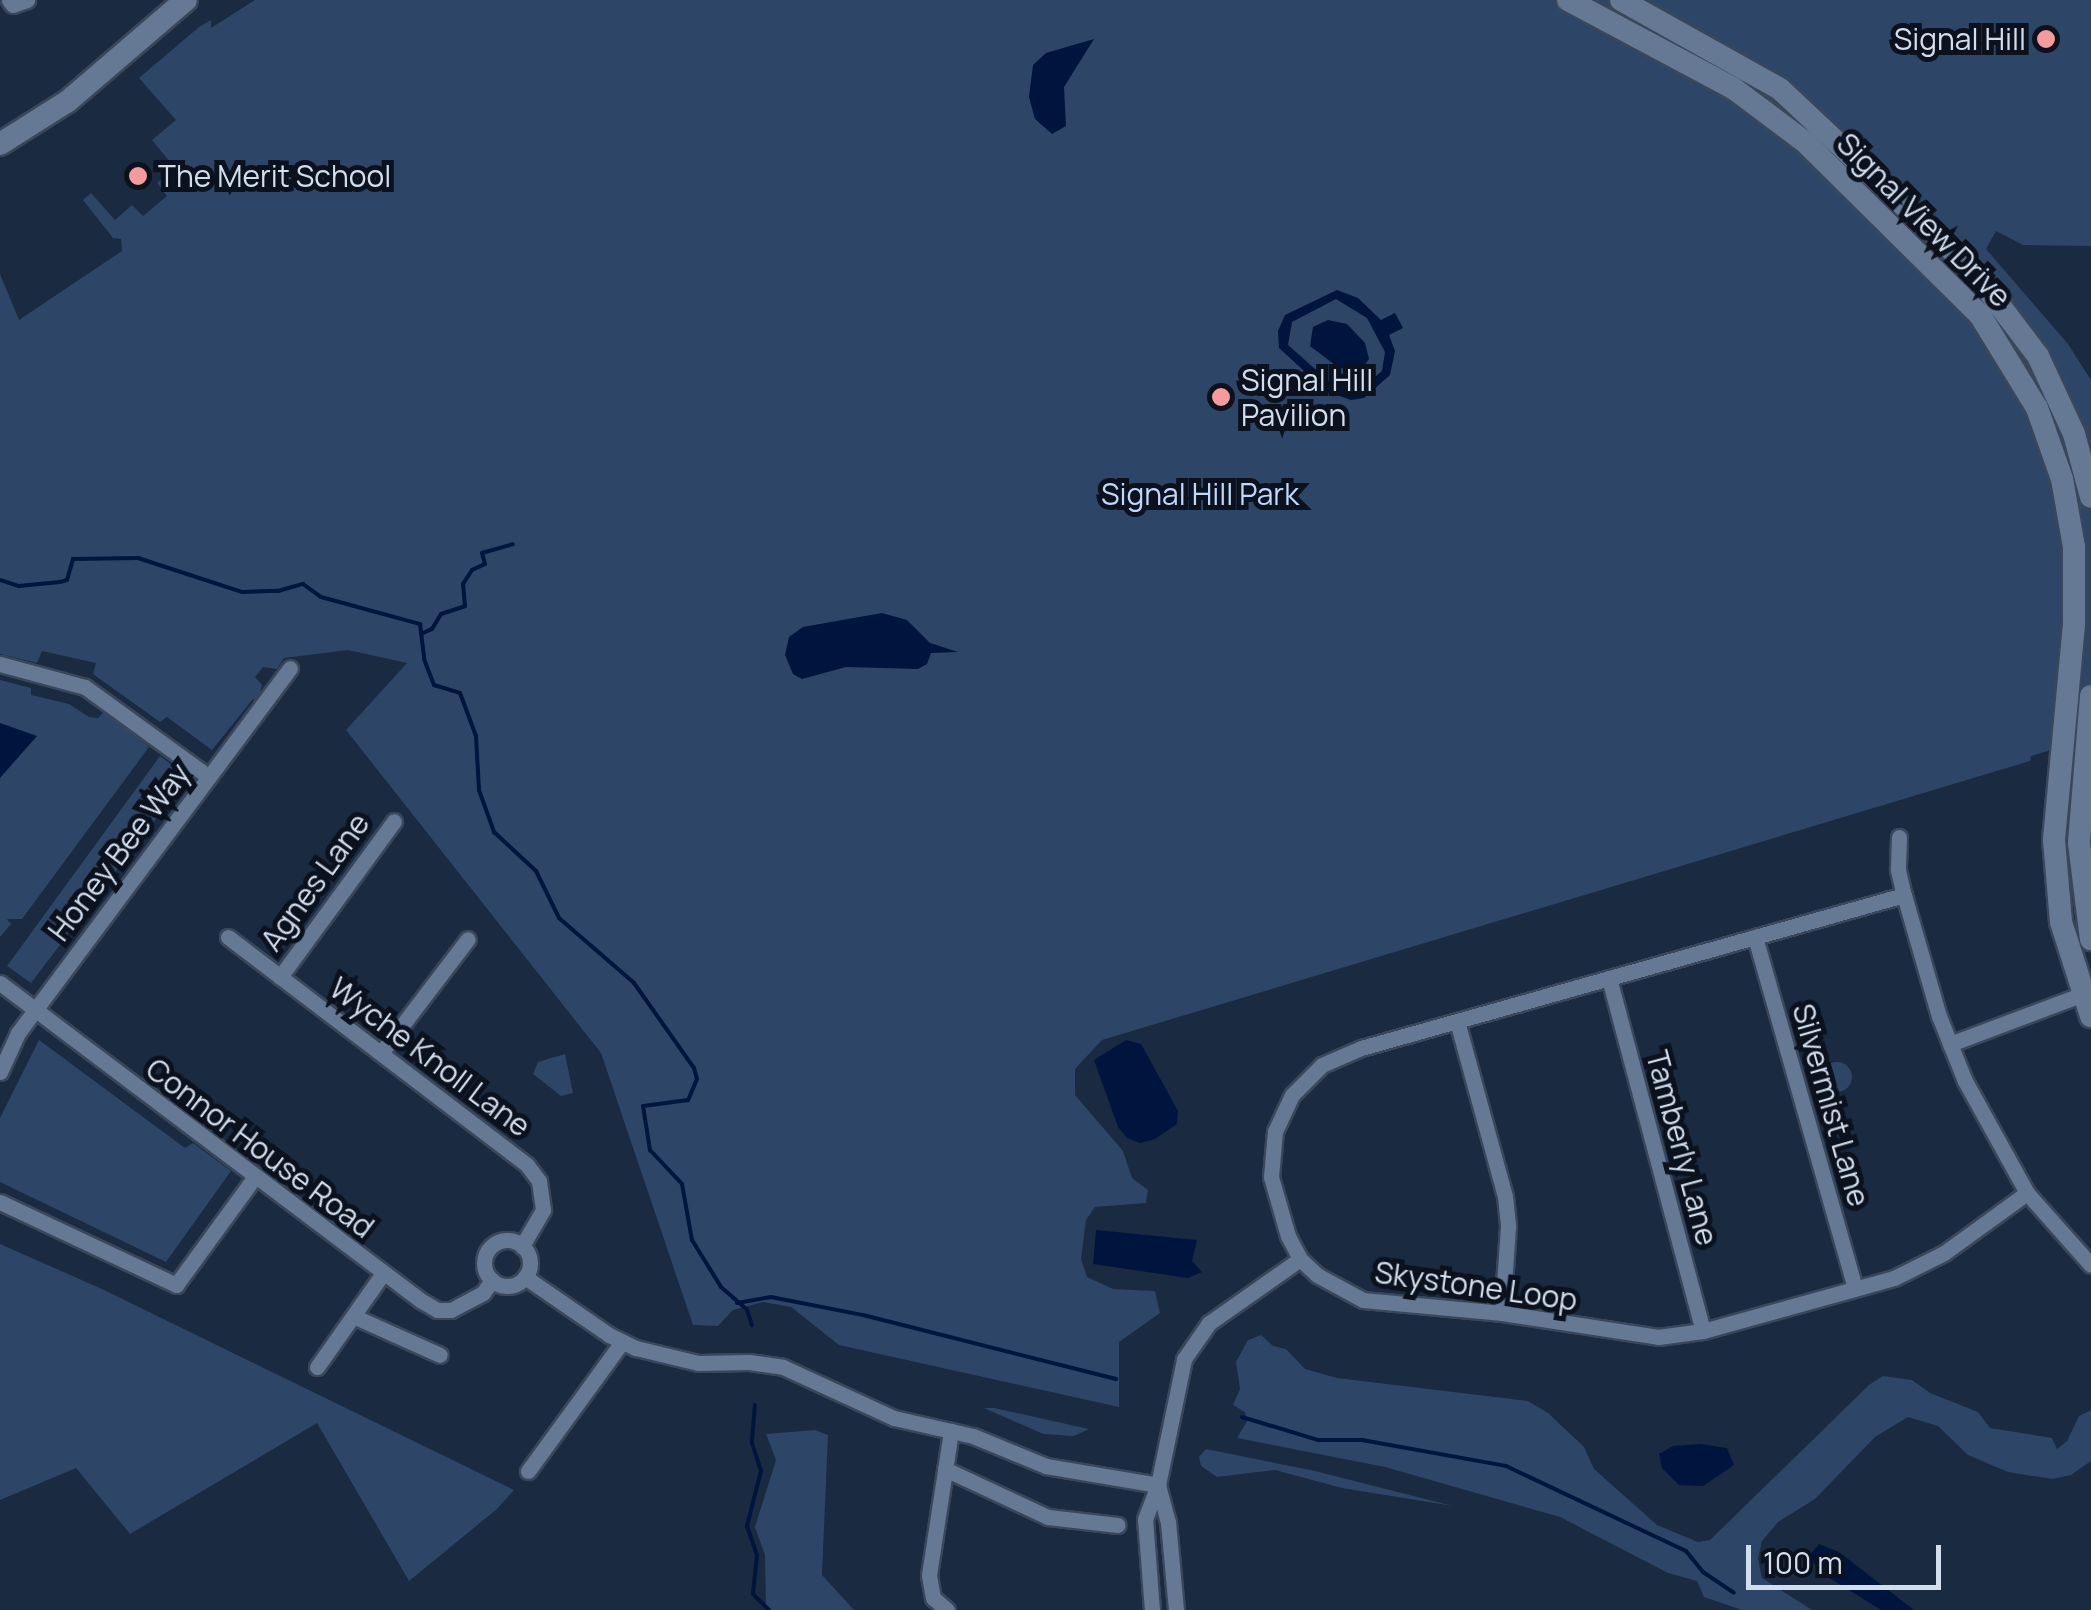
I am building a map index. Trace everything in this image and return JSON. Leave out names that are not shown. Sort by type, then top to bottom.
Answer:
[{"type":"main road","points":[[0,144],[81,91],[186,0]]},
{"type":"main road","name":"Signal View Drive","points":[[1568,0],[1733,88],[1805,142],[1980,315],[2037,408],[2062,480],[2074,547],[2074,624],[2054,840],[2062,922],[2088,1000]]},
{"type":"main road","name":"Signal View Drive","points":[[1621,0],[1780,89],[1972,268],[2038,356],[2074,434],[2091,496]]},
{"type":"main road","points":[[2091,696],[2078,843],[2091,940]]},
{"type":"street","points":[[9,0],[13,5],[27,0]]},
{"type":"street","points":[[0,664],[85,687],[209,777]]},
{"type":"street","name":"Honey Bee Way","points":[[0,1072],[35,1010],[290,668]]},
{"type":"street","name":"Agnes Lane","points":[[280,977],[394,820]]},
{"type":"street","points":[[1899,837],[1898,870],[1904,896],[1950,1044],[1982,1118],[2028,1193],[2091,1265]]},
{"type":"street","name":"Skystone Loop","points":[[1904,896],[1342,1055],[1322,1066],[1292,1094],[1275,1131],[1270,1177],[1276,1205],[1300,1259],[1335,1288],[1363,1300],[1502,1313],[1634,1336],[1703,1331],[1917,1268],[2028,1193]]},
{"type":"street","name":"Wyche Knoll Lane","points":[[228,936],[535,1174],[542,1210],[522,1246]]},
{"type":"street","name":"Silvermist Lane","points":[[1755,937],[1854,1288]]},
{"type":"street","points":[[381,1053],[468,939]]},
{"type":"street","name":"Tamberly Lane","points":[[1609,978],[1703,1331]]},
{"type":"street","name":"Connor House Road","points":[[0,983],[382,1275],[438,1310],[466,1305],[492,1280]]},
{"type":"street","points":[[1950,1044],[2088,1000]]},
{"type":"street","points":[[1457,1021],[1505,1196],[1508,1240],[1502,1313]]},
{"type":"street","points":[[0,1202],[176,1285],[254,1178]]},
{"type":"street","points":[[508,1240],[522,1246],[530,1264],[526,1278],[505,1286],[492,1280],[485,1266],[493,1245],[508,1240]]},
{"type":"street","points":[[1152,1610],[1146,1519],[1158,1485],[1177,1378],[1193,1342],[1232,1305],[1300,1259]]},
{"type":"street","points":[[317,1368],[382,1275]]},
{"type":"street","points":[[526,1278],[622,1342],[698,1363],[749,1362],[783,1367],[894,1418],[951,1431],[1046,1466],[1158,1485]]},
{"type":"street","points":[[353,1316],[440,1355]]},
{"type":"street","points":[[528,1471],[622,1342]]},
{"type":"street","points":[[947,1610],[934,1598],[929,1576],[951,1431]]},
{"type":"street","points":[[945,1469],[1048,1516],[1118,1525]]},
{"type":"street","points":[[1158,1485],[1168,1522],[1176,1610]]},
{"type":"green space","name":"Signal Hill Park","points":[[255,0],[2091,0],[2091,246],[2023,245],[1996,231],[1986,249],[2068,344],[2091,380],[2091,738],[2031,756],[2030,761],[1102,1040],[1075,1069],[1075,1095],[1123,1151],[1132,1178],[1148,1190],[1146,1203],[1095,1207],[1086,1220],[1081,1259],[1087,1277],[1113,1289],[1155,1291],[1160,1313],[1119,1342],[1119,1407],[839,1345],[791,1307],[763,1302],[733,1310],[718,1326],[693,1325],[601,1053],[346,730],[407,663],[348,650],[284,658],[277,669],[263,667],[255,677],[262,685],[258,700],[253,699],[212,750],[167,717],[160,722],[93,674],[96,663],[42,651],[37,663],[0,654],[0,274],[19,320],[122,251],[121,239],[113,238],[83,200],[91,193],[115,220],[132,205],[143,216],[167,196],[157,183],[175,168],[152,140],[176,120],[139,78],[199,27],[211,20],[211,28]]},
{"type":"green space","points":[[0,680],[31,688],[31,695],[69,704],[89,717],[98,718],[105,710],[149,747],[22,919],[7,919],[11,924],[0,937]]},
{"type":"green space","points":[[160,756],[188,777],[31,983],[7,966]]},
{"type":"green space","points":[[39,1040],[185,1148],[193,1143],[231,1171],[166,1262],[0,1182],[0,1118]]},
{"type":"green space","points":[[565,1054],[573,1093],[561,1096],[533,1074],[538,1062]]},
{"type":"green space","points":[[1837,1062],[1847,1067],[1852,1077],[1847,1087],[1837,1092],[1827,1087],[1822,1077],[1827,1067]]},
{"type":"green space","points":[[0,1244],[102,1289],[514,1490],[497,1509],[409,1581],[317,1423],[130,1534],[76,1468],[0,1500]]},
{"type":"green space","points":[[1261,1335],[1273,1346],[1286,1349],[1305,1369],[1337,1378],[1528,1401],[1548,1413],[1584,1447],[1594,1469],[1657,1525],[1698,1542],[1710,1540],[1869,1385],[1883,1376],[1912,1380],[1930,1393],[1978,1412],[1990,1428],[2052,1438],[2057,1449],[2067,1441],[2079,1416],[2091,1410],[2091,1461],[2071,1475],[2052,1479],[2008,1472],[1968,1455],[1938,1426],[1908,1417],[1875,1437],[1815,1499],[1778,1522],[1762,1541],[1758,1559],[1762,1578],[1812,1610],[1742,1610],[1704,1597],[1697,1581],[1668,1573],[1560,1517],[1385,1467],[1237,1438],[1247,1421],[1245,1412],[1233,1405],[1240,1389],[1236,1362],[1248,1340]]},
{"type":"green space","points":[[984,1408],[1089,1429],[1074,1436],[1043,1434]]},
{"type":"green space","points":[[815,1430],[828,1435],[822,1575],[854,1610],[766,1610],[765,1555],[755,1527],[776,1460],[766,1434]]},
{"type":"green space","points":[[1206,1449],[1315,1471],[1453,1506],[1342,1488],[1275,1470],[1217,1477],[1201,1466],[1199,1457]]},
{"type":"shaded area","points":[[1094,39],[1064,87],[1066,126],[1052,134],[1035,119],[1029,97],[1033,65],[1046,53]]},
{"type":"shaded area","points":[[1337,290],[1358,298],[1381,320],[1395,313],[1403,328],[1389,335],[1395,351],[1390,375],[1364,398],[1351,400],[1327,392],[1279,348],[1278,331],[1285,315]],"holes":[[[1336,299],[1367,318],[1385,352],[1382,371],[1361,389],[1332,384],[1288,345],[1292,322]]]},
{"type":"shaded area","points":[[1328,320],[1347,324],[1365,343],[1369,359],[1361,370],[1339,368],[1310,346],[1313,327]]},
{"type":"shaded area","points":[[882,613],[907,620],[930,643],[958,652],[931,653],[927,664],[918,669],[846,667],[802,679],[793,674],[785,655],[789,637],[803,627]]},
{"type":"shaded area","points":[[0,723],[37,736],[0,778]]},
{"type":"shaded area","points":[[1126,1040],[1141,1044],[1178,1111],[1177,1124],[1155,1139],[1140,1143],[1127,1138],[1118,1127],[1094,1060]]},
{"type":"shaded area","points":[[1096,1230],[1197,1240],[1192,1261],[1202,1272],[1188,1278],[1093,1264]]},
{"type":"shaded area","points":[[1701,1444],[1727,1448],[1734,1465],[1703,1486],[1679,1485],[1662,1468],[1659,1454],[1673,1446]]},
{"type":"shaded area","points":[[1819,1544],[1839,1552],[1914,1610],[1881,1610],[1820,1572],[1809,1556]]},
{"type":"waterway","points":[[423,633],[432,629],[441,614],[465,606],[463,584],[472,570],[485,564],[482,553],[513,544]]},
{"type":"waterway","points":[[0,580],[19,586],[60,582],[67,580],[73,559],[138,558],[242,592],[278,591],[303,584],[321,597],[420,624],[424,659],[434,685],[460,693],[476,736],[479,790],[494,832],[536,871],[559,918],[634,983],[694,1068],[697,1079],[688,1100],[643,1106],[650,1150],[682,1184],[692,1240],[721,1287],[747,1310],[752,1325]]},
{"type":"waterway","points":[[737,1303],[771,1297],[863,1315],[1116,1379]]},
{"type":"waterway","points":[[755,1405],[752,1443],[761,1471],[747,1526],[757,1555],[753,1594],[769,1610]]},
{"type":"waterway","points":[[1242,1417],[1318,1440],[1362,1440],[1506,1466],[1686,1551],[1703,1572],[1734,1593]]},
{"type":"place","name":"Signal Hill","points":[[2046,39]]},
{"type":"place","name":"The Merit School","points":[[138,176]]},
{"type":"place","name":"Signal Hill Pavilion","points":[[1221,397]]}]
